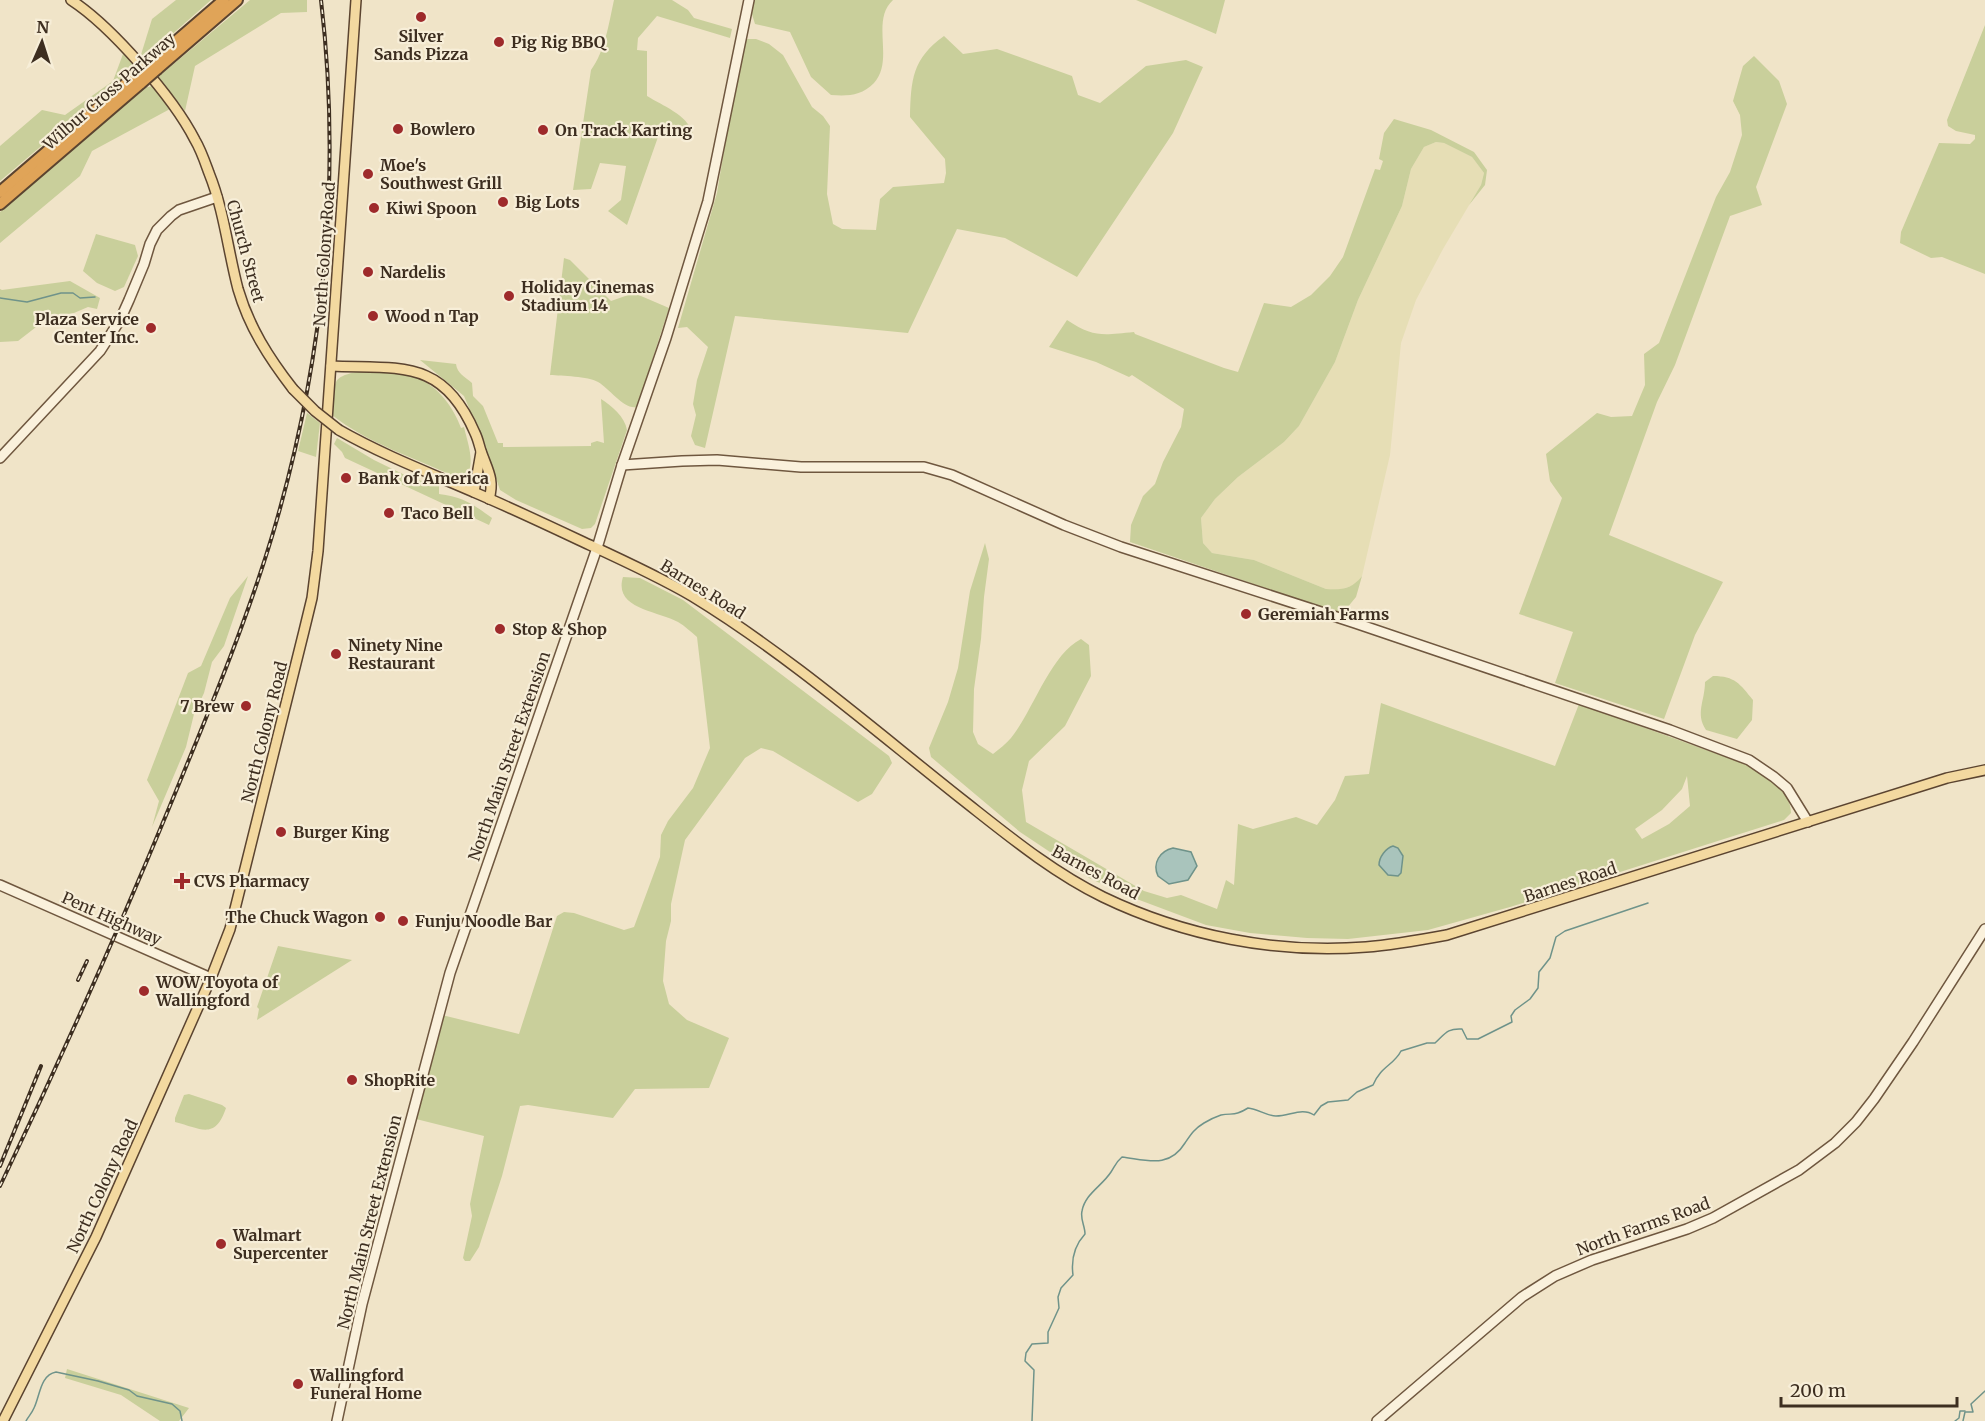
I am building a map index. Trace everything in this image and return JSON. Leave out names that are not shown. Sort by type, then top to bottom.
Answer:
[{"type":"highway","name":"Wilbur Cross Parkway","points":[[154,66],[224,0]]},
{"type":"highway","name":"Wilbur Cross Parkway","points":[[0,192],[237,0]]},
{"type":"highway","name":"Wilbur Cross Parkway","points":[[0,204],[138,79]]},
{"type":"main road","name":"Church Street","points":[[70,0],[105,28],[121,45],[173,107],[195,139],[217,197],[245,310],[268,357],[293,389],[339,430],[369,447],[460,486]]},
{"type":"main road","name":"North Colony Road","points":[[3,1421],[96,1237],[211,978],[230,929],[282,726],[312,598],[318,551],[356,0]]},
{"type":"main road","points":[[331,366],[404,368],[433,378],[464,410],[477,436],[492,478],[489,499]]},
{"type":"main road","points":[[474,492],[481,452]]},
{"type":"main road","name":"Barnes Road","points":[[460,486],[661,579],[733,623],[805,675],[1000,830],[1062,874],[1139,913],[1225,938],[1278,946],[1331,949],[1368,947],[1447,935],[1947,778],[1985,770]]},
{"type":"street","name":"North Main Street Extension","points":[[337,1421],[362,1304],[450,973],[597,548],[708,201],[748,0]]},
{"type":"street","points":[[0,458],[100,351],[120,320],[157,230],[179,210],[217,197]]},
{"type":"street","points":[[622,465],[682,460],[717,460],[801,467],[924,467],[943,471],[1064,525],[1121,547],[1355,623],[1670,730],[1749,760],[1786,788],[1808,822]]},
{"type":"street","name":"Pent Highway","points":[[0,885],[211,978]]},
{"type":"street","name":"North Farms Road","points":[[1377,1421],[1522,1297],[1555,1276],[1592,1260],[1687,1229],[1713,1218],[1799,1170],[1835,1143],[1856,1122],[1880,1090],[1985,929]]},
{"type":"shaded area","points":[[1436,142],[1444,143],[1472,157],[1484,173],[1481,185],[1416,300],[1401,343],[1390,455],[1362,576],[1355,585],[1339,590],[1326,589],[1254,560],[1212,553],[1203,543],[1201,518],[1215,499],[1238,477],[1284,442],[1299,426],[1335,362],[1358,300],[1402,206],[1411,169],[1424,147]]},
{"type":"green space","points":[[176,0],[211,0],[143,60],[140,58],[152,19]]},
{"type":"green space","points":[[250,0],[307,0],[307,12],[281,13],[195,66],[185,111],[158,77]]},
{"type":"green space","points":[[614,0],[672,0],[688,10],[694,18],[732,29],[730,38],[657,16],[638,38],[637,50],[647,51],[647,96],[680,116],[690,126],[693,133],[675,125],[664,130],[658,137],[627,225],[608,211],[621,200],[626,166],[600,163],[591,189],[573,190],[591,70],[603,46]]},
{"type":"green space","points":[[754,0],[893,0],[886,9],[883,19],[883,63],[880,74],[874,83],[864,90],[854,94],[831,95],[811,77],[790,32],[755,24],[751,11]]},
{"type":"green space","points":[[1136,0],[1225,0],[1216,34]]},
{"type":"green space","points":[[1985,25],[1985,274],[1942,257],[1931,258],[1900,243],[1901,232],[1939,143],[1970,144],[1975,139],[1975,135],[1956,131],[1948,126],[1947,120]]},
{"type":"green space","points":[[944,36],[963,54],[997,49],[1072,76],[1078,95],[1100,103],[1146,66],[1186,60],[1203,67],[1173,133],[1077,277],[1005,238],[957,229],[908,333],[735,316],[705,448],[695,445],[691,436],[696,415],[693,404],[697,380],[708,347],[687,327],[678,328],[717,193],[741,49],[745,39],[756,39],[769,44],[783,55],[812,107],[830,126],[827,194],[833,224],[842,229],[876,230],[880,199],[893,187],[944,183],[945,159],[910,117],[915,71],[925,53]]},
{"type":"green space","points":[[123,54],[137,65],[0,181],[0,146],[42,110],[65,115],[113,81]]},
{"type":"green space","points":[[1754,56],[1779,81],[1787,104],[1756,187],[1762,205],[1730,216],[1675,365],[1657,402],[1609,535],[1723,582],[1695,635],[1664,719],[1555,683],[1573,632],[1519,614],[1562,498],[1550,481],[1546,454],[1597,413],[1611,417],[1632,416],[1645,385],[1644,354],[1659,343],[1716,197],[1730,172],[1742,135],[1740,115],[1733,101],[1743,66]]},
{"type":"green space","points":[[152,86],[170,109],[92,151],[80,176],[0,243],[0,212],[144,88]]},
{"type":"green space","points":[[1394,119],[1431,130],[1474,152],[1487,170],[1485,185],[1469,205],[1481,185],[1484,173],[1472,157],[1444,143],[1436,142],[1424,147],[1411,169],[1402,206],[1358,300],[1335,362],[1299,426],[1284,442],[1238,477],[1215,499],[1201,518],[1203,543],[1212,553],[1254,560],[1326,589],[1346,588],[1362,576],[1356,597],[1342,614],[1130,542],[1131,525],[1143,496],[1155,484],[1163,462],[1181,427],[1184,409],[1132,375],[1129,377],[1096,362],[1049,347],[1067,320],[1084,330],[1099,334],[1134,332],[1238,372],[1264,303],[1291,307],[1311,295],[1330,276],[1343,257],[1375,169],[1380,170],[1383,161],[1379,159],[1384,133]]},
{"type":"green space","points":[[96,234],[135,245],[138,256],[124,287],[115,291],[97,283],[83,271]]},
{"type":"green space","points":[[564,258],[570,260],[611,301],[634,293],[669,308],[637,407],[622,402],[594,380],[550,375]]},
{"type":"green space","points":[[70,281],[100,298],[97,309],[88,307],[74,313],[49,317],[18,341],[0,342],[0,289]]},
{"type":"green space","points":[[420,360],[456,364],[460,372],[472,383],[473,396],[483,406],[498,443],[503,443],[503,447],[591,446],[591,443],[597,441],[604,443],[601,399],[614,408],[624,421],[627,430],[595,524],[591,528],[582,529],[516,500],[500,490],[464,396]]},
{"type":"green space","points":[[399,371],[432,386],[450,406],[461,428],[464,427],[471,460],[469,472],[465,477],[458,478],[393,450],[361,434],[332,415],[334,390],[340,378],[355,372]]},
{"type":"green space","points":[[307,413],[320,423],[316,457],[298,451]]},
{"type":"green space","points":[[337,438],[413,479],[439,485],[439,494],[467,502],[492,518],[489,525],[345,458],[334,444]]},
{"type":"green space","points":[[985,543],[989,559],[974,689],[973,732],[978,744],[993,754],[1009,740],[1019,727],[1060,657],[1081,639],[1089,645],[1091,676],[1065,726],[1029,761],[1022,790],[1026,822],[1144,891],[1167,898],[1181,895],[1217,909],[1226,880],[1234,885],[1238,824],[1253,829],[1296,817],[1317,825],[1335,800],[1345,776],[1369,774],[1381,703],[1555,766],[1579,704],[1745,764],[1775,783],[1790,804],[1791,813],[1784,820],[1510,907],[1428,930],[1348,939],[1250,933],[1206,925],[1126,895],[1089,878],[1020,832],[931,757],[929,748],[948,702],[958,668],[970,591]],"holes":[[[1687,776],[1690,806],[1669,824],[1642,839],[1635,829],[1662,810],[1682,789]]]},
{"type":"green space","points":[[248,576],[224,646],[212,662],[204,693],[194,714],[186,747],[152,827],[159,801],[147,780],[188,673],[201,666],[230,598]]},
{"type":"green space","points":[[623,577],[640,578],[683,600],[889,756],[892,763],[872,794],[858,802],[773,751],[761,748],[745,758],[685,840],[671,904],[671,921],[666,941],[663,981],[669,1004],[687,1020],[729,1038],[709,1088],[635,1089],[613,1118],[528,1105],[520,1106],[502,1176],[479,1247],[470,1261],[465,1261],[463,1258],[472,1216],[470,1204],[484,1136],[416,1119],[442,1015],[519,1034],[557,916],[564,912],[574,913],[624,930],[634,927],[660,857],[661,835],[668,821],[693,788],[710,748],[697,637],[678,622],[631,602],[625,596],[622,588]]},
{"type":"green space","points":[[1713,676],[1732,679],[1753,700],[1752,720],[1737,739],[1706,730],[1703,724],[1701,712],[1705,682]]},
{"type":"green space","points":[[278,946],[352,960],[257,1020],[259,1009],[257,1007]]},
{"type":"green space","points":[[189,1094],[226,1108],[217,1125],[206,1130],[175,1122],[184,1095]]},
{"type":"green space","points":[[67,1369],[189,1408],[179,1421],[160,1421],[121,1395],[65,1378]]},
{"type":"water","points":[[1393,846],[1398,848],[1403,856],[1401,873],[1398,876],[1388,875],[1379,865],[1383,853]]},
{"type":"water","points":[[1173,848],[1191,852],[1197,866],[1188,880],[1169,884],[1158,876],[1156,867],[1158,858]]},
{"type":"waterway","points":[[0,298],[27,302],[61,293],[73,293],[80,298],[95,297]]},
{"type":"waterway","points":[[1032,1421],[1034,1370],[1025,1361],[1026,1353],[1032,1344],[1048,1343],[1048,1332],[1059,1308],[1058,1297],[1061,1288],[1073,1275],[1074,1253],[1085,1234],[1082,1217],[1084,1205],[1122,1157],[1149,1161],[1165,1160],[1179,1151],[1193,1132],[1204,1123],[1221,1115],[1237,1113],[1248,1108],[1273,1116],[1300,1112],[1314,1115],[1321,1106],[1328,1102],[1348,1100],[1357,1092],[1373,1085],[1401,1051],[1427,1043],[1435,1043],[1447,1032],[1453,1030],[1462,1029],[1467,1039],[1478,1039],[1512,1022],[1511,1016],[1515,1010],[1530,999],[1538,988],[1539,972],[1550,958],[1556,937],[1565,931],[1648,903]]},
{"type":"waterway","points":[[26,1421],[47,1377],[56,1372],[98,1381],[129,1390],[137,1396],[172,1404],[180,1411],[182,1421]]},
{"type":"waterway","points":[[1963,1421],[1965,1412],[1973,1412],[1971,1404],[1985,1391]]},
{"type":"waterway","points":[[1955,1421],[1959,1418],[1960,1411],[1965,1411]]},
{"type":"railway","points":[[0,1186],[129,903],[211,706],[262,568],[291,468],[316,336],[324,269],[330,134],[321,0]]},
{"type":"railway","points":[[78,980],[87,961]]},
{"type":"railway","points":[[0,1166],[41,1066]]},
{"type":"place","name":"Silver Sands Pizza","points":[[421,17]]},
{"type":"place","name":"Pig Rig BBQ","points":[[499,42]]},
{"type":"place","name":"Bowlero","points":[[398,129]]},
{"type":"place","name":"On Track Karting","points":[[543,130]]},
{"type":"place","name":"Moe's Southwest Grill","points":[[368,174]]},
{"type":"place","name":"Big Lots","points":[[503,202]]},
{"type":"place","name":"Kiwi Spoon","points":[[374,208]]},
{"type":"place","name":"Nardelis","points":[[368,272]]},
{"type":"place","name":"Holiday Cinemas Stadium 14","points":[[509,296]]},
{"type":"place","name":"Wood n Tap","points":[[373,316]]},
{"type":"place","name":"Plaza Service Center Inc.","points":[[151,328]]},
{"type":"place","name":"Bank of America","points":[[346,478]]},
{"type":"place","name":"Taco Bell","points":[[389,513]]},
{"type":"place","name":"Geremiah Farms","points":[[1246,614]]},
{"type":"place","name":"Stop & Shop","points":[[500,629]]},
{"type":"place","name":"Ninety Nine Restaurant","points":[[336,654]]},
{"type":"place","name":"7 Brew","points":[[246,706]]},
{"type":"place","name":"Burger King","points":[[281,832]]},
{"type":"place","name":"CVS Pharmacy","points":[[182,881]]},
{"type":"place","name":"The Chuck Wagon","points":[[380,917]]},
{"type":"place","name":"Funju Noodle Bar","points":[[403,921]]},
{"type":"place","name":"WOW Toyota of Wallingford","points":[[144,991]]},
{"type":"place","name":"ShopRite","points":[[352,1080]]},
{"type":"place","name":"Walmart Supercenter","points":[[221,1244]]},
{"type":"place","name":"Wallingford Funeral Home","points":[[298,1384]]}]
